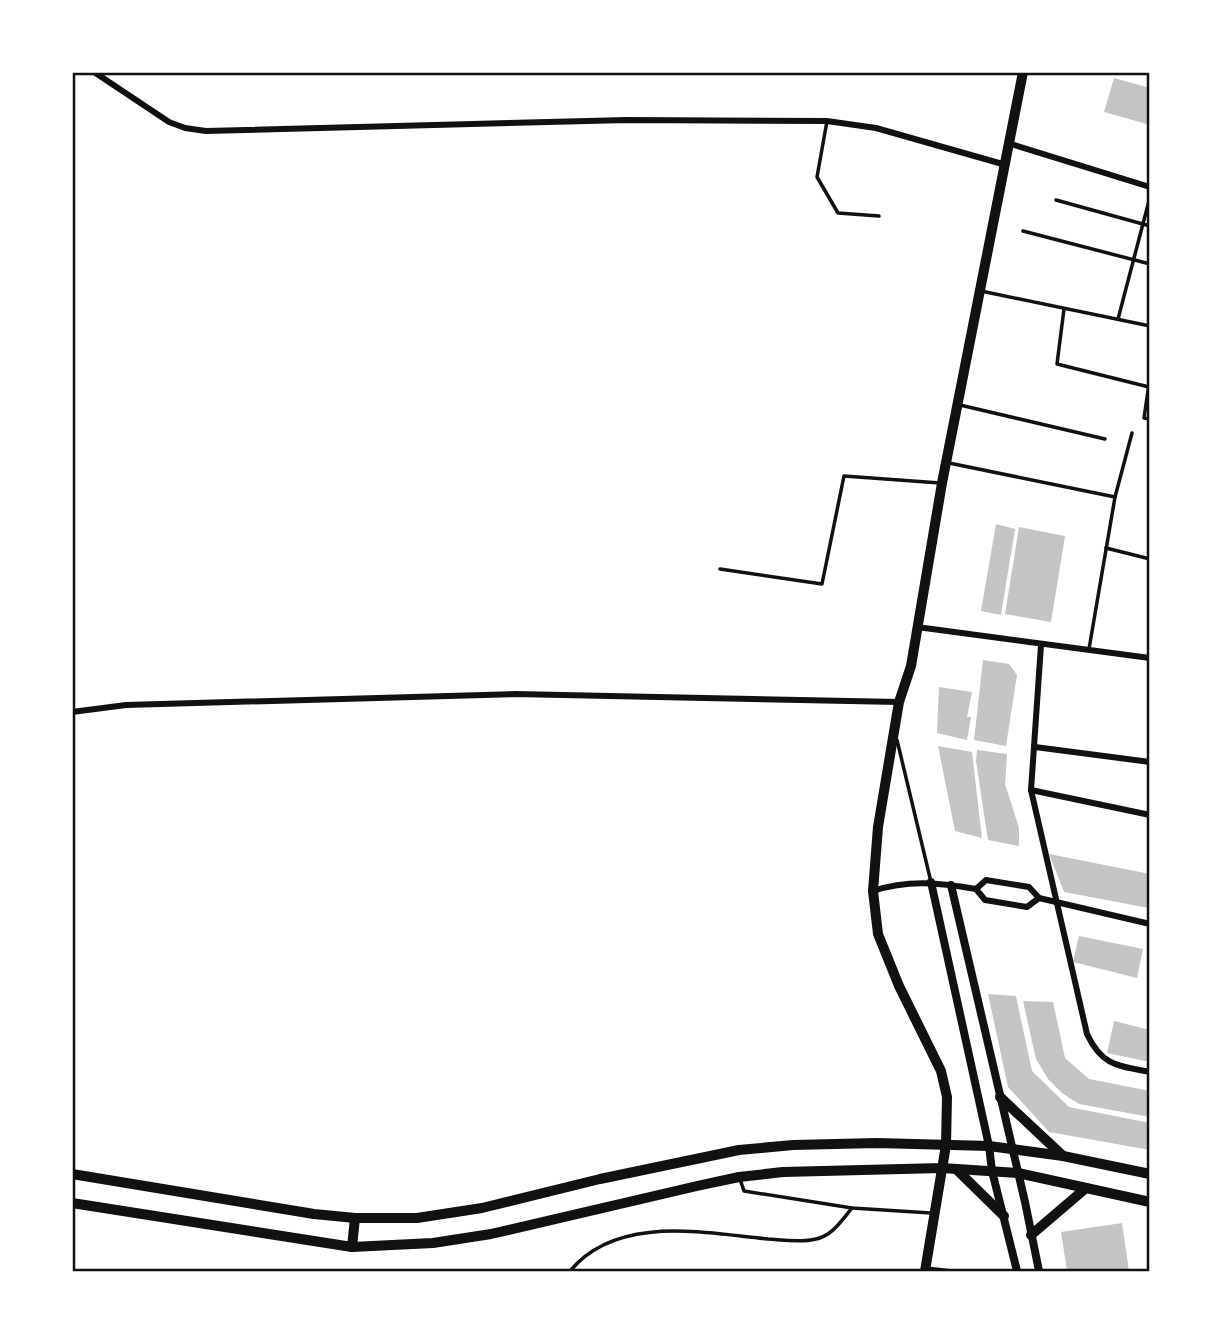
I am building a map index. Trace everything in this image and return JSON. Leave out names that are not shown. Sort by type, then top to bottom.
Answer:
[{"type":"main road","points":[[925,1270],[946,1145],[947,1097],[941,1071],[899,986],[878,934],[873,891],[878,827],[899,702],[911,666],[942,483],[1023,72]]},
{"type":"main road","points":[[1000,1097],[1063,1156]]},
{"type":"main road","points":[[72,1174],[314,1213],[355,1218],[417,1218],[482,1208],[600,1179],[738,1150],[793,1145],[877,1143],[989,1146],[1063,1156],[1150,1174]]},
{"type":"main road","points":[[72,1203],[352,1247],[433,1244],[491,1234],[738,1177],[783,1172],[942,1168],[1018,1173],[1150,1202]]},
{"type":"main road","points":[[956,1169],[1004,1216]]},
{"type":"main road","points":[[1031,1235],[1086,1188]]},
{"type":"main road","points":[[352,1247],[355,1218]]},
{"type":"street","points":[[94,72],[169,122],[206,131],[615,120],[827,121],[876,128],[1006,165]]},
{"type":"street","points":[[1010,144],[1150,187]]},
{"type":"street","points":[[917,627],[1150,658]]},
{"type":"street","points":[[1041,645],[1031,790],[1087,1034],[1104,1059],[1118,1066],[1150,1072]]},
{"type":"street","points":[[72,712],[126,705],[515,694],[899,702]]},
{"type":"street","points":[[1035,747],[1150,762]]},
{"type":"street","points":[[1031,790],[1150,815]]},
{"type":"street","points":[[976,889],[986,880],[1029,887],[1039,898],[1150,924]]},
{"type":"street","points":[[931,882],[989,1146],[992,1171],[1017,1271]]},
{"type":"street","points":[[873,891],[893,884],[931,882],[976,889],[985,900],[1027,907],[1039,898]]},
{"type":"street","points":[[951,885],[1039,1271]]},
{"type":"lane","points":[[827,121],[817,177],[838,213],[879,216]]},
{"type":"lane","points":[[1118,319],[1150,197]]},
{"type":"lane","points":[[1056,200],[1150,226]]},
{"type":"lane","points":[[1023,231],[1150,264]]},
{"type":"lane","points":[[979,291],[1150,326]]},
{"type":"lane","points":[[1064,309],[1057,364],[1149,387]]},
{"type":"lane","points":[[1150,377],[1144,418],[1150,419]]},
{"type":"lane","points":[[958,404],[1105,439]]},
{"type":"lane","points":[[1089,649],[1115,497],[1132,433]]},
{"type":"lane","points":[[946,463],[1115,497]]},
{"type":"lane","points":[[720,569],[822,584],[844,476],[942,483]]},
{"type":"lane","points":[[1106,548],[1150,559]]},
{"type":"lane","points":[[895,731],[931,882]]},
{"type":"lane","points":[[738,1177],[743,1183],[744,1191],[852,1208],[934,1213]]},
{"type":"lane","points":[[570,1271],[587,1254],[608,1244],[649,1232],[817,1239],[836,1227],[852,1208]]},
{"type":"lane","points":[[925,1270],[952,1271]]},
{"type":"building","points":[[1114,78],[1150,88],[1150,125],[1104,112]]},
{"type":"building","points":[[996,524],[1015,529],[1001,615],[981,611]]},
{"type":"building","points":[[1019,527],[1065,536],[1051,622],[1005,614]]},
{"type":"building","points":[[983,660],[1009,664],[1017,675],[1006,746],[974,740]]},
{"type":"building","points":[[939,687],[972,692],[967,717],[971,717],[967,740],[937,733]]},
{"type":"building","points":[[938,746],[972,752],[982,838],[955,831]]},
{"type":"building","points":[[977,750],[1007,754],[1005,784],[1019,828],[1019,846],[988,840],[976,761]]},
{"type":"building","points":[[1049,854],[1150,874],[1149,908],[1064,892]]},
{"type":"building","points":[[1079,936],[1143,949],[1137,978],[1073,962]]},
{"type":"building","points":[[988,994],[1016,996],[1032,1071],[1069,1107],[1150,1123],[1150,1150],[1049,1132],[1008,1087]]},
{"type":"building","points":[[1023,1001],[1053,1002],[1065,1058],[1089,1079],[1150,1091],[1150,1117],[1079,1104],[1062,1093],[1048,1079],[1036,1059]]},
{"type":"building","points":[[1114,1021],[1150,1030],[1150,1062],[1107,1053]]},
{"type":"building","points":[[1122,1223],[1129,1271],[1067,1271],[1061,1232]]}]
